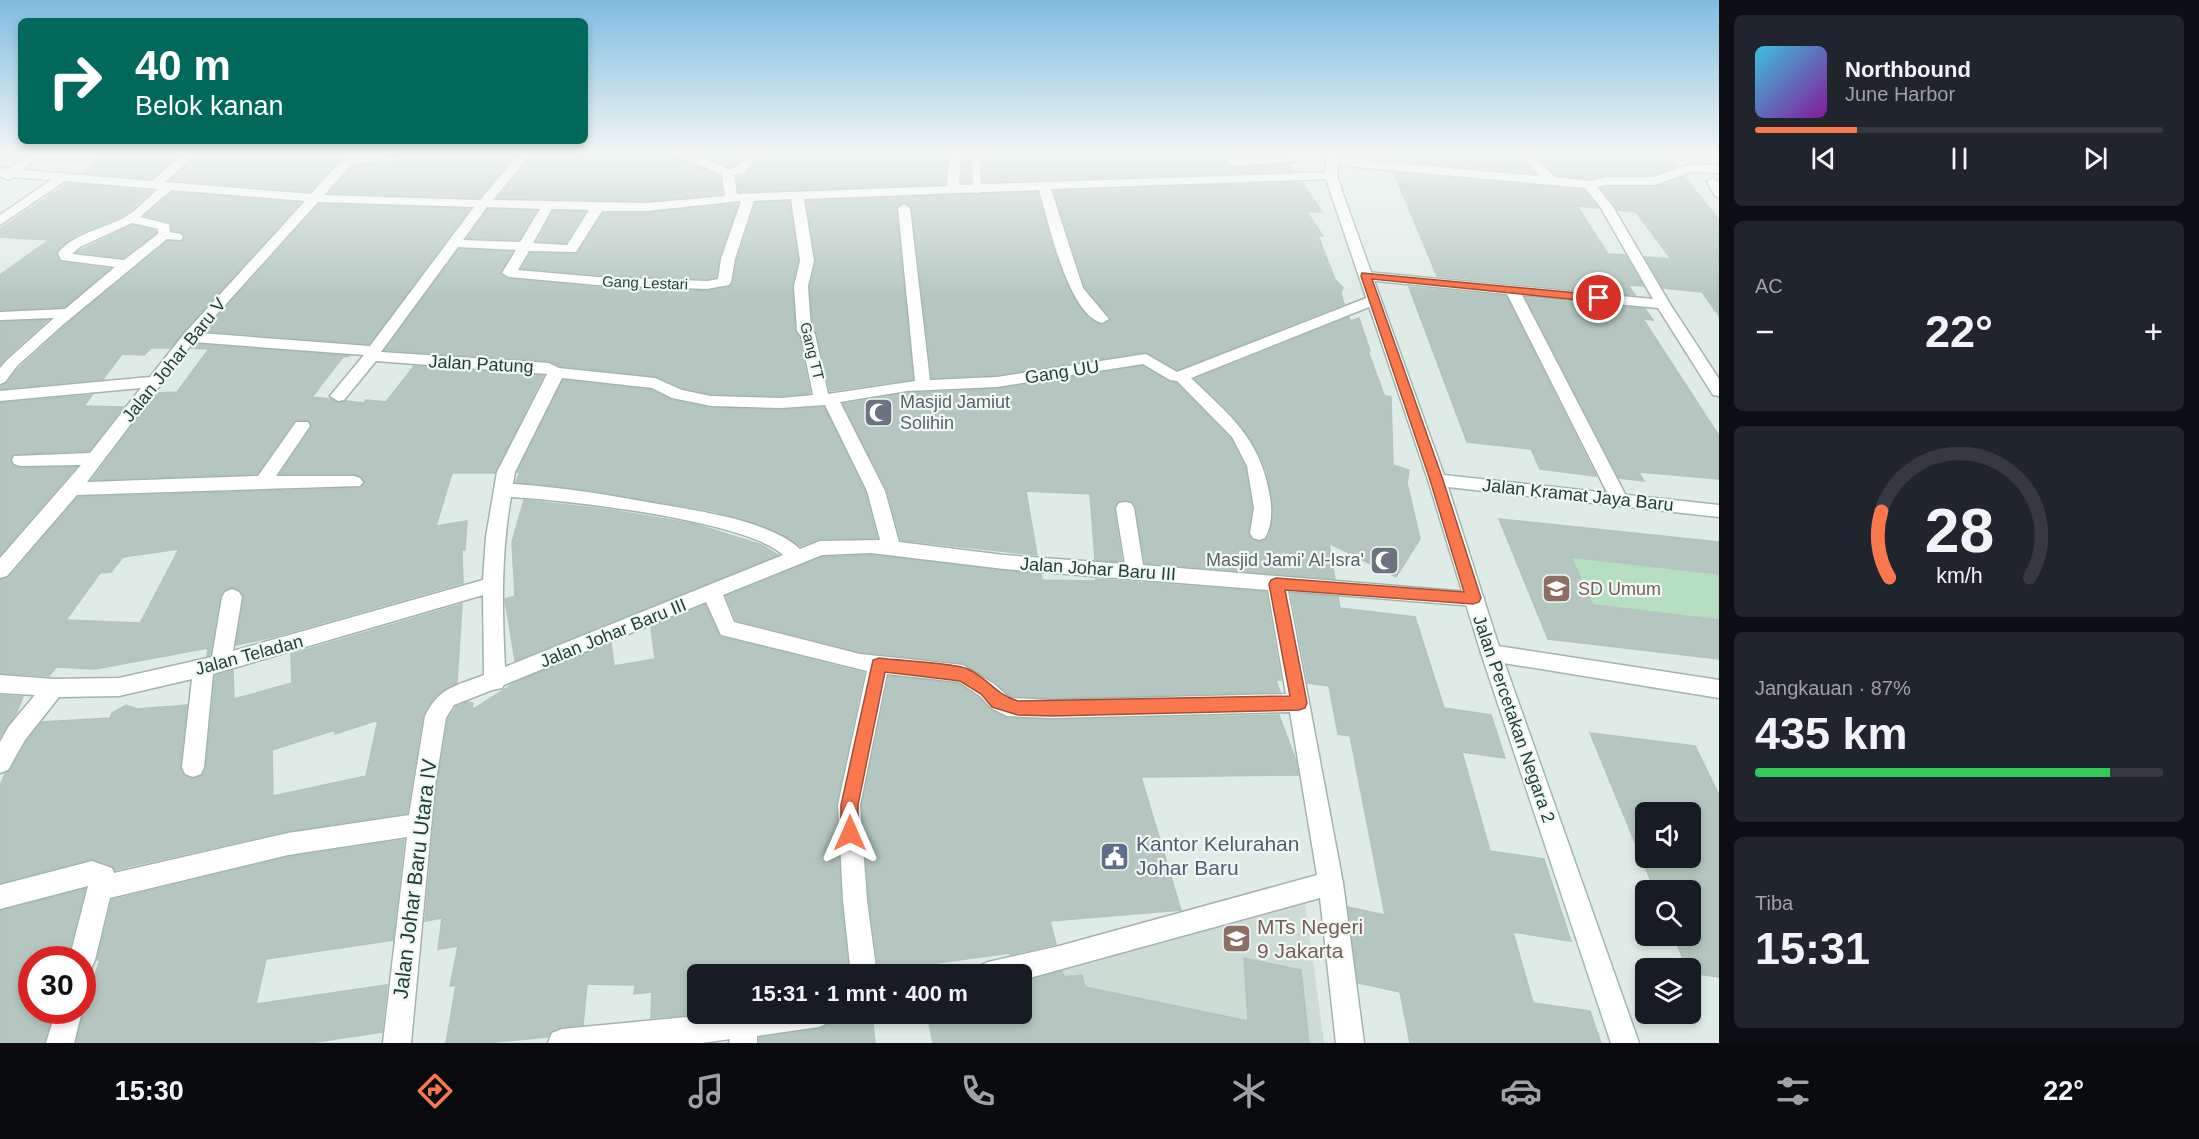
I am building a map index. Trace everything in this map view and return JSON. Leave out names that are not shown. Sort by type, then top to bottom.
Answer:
[{"type":"street","points":[[0,221],[26,203]]},
{"type":"street","points":[[127,264],[66,257],[65,252],[75,244],[130,219],[145,203]]},
{"type":"street","name":"Jalan Johar Baru V","points":[[0,571],[72,489],[189,337],[309,203]]},
{"type":"street","points":[[445,203],[598,207],[647,207],[693,203]]},
{"type":"street","name":"Gang Lestari","points":[[548,206],[509,273],[597,281],[719,284],[724,282],[728,259],[747,203]]},
{"type":"street","name":"Gang TT","points":[[798,203],[807,261],[801,286],[804,330],[808,334],[825,400],[876,491],[892,550]]},
{"type":"street","points":[[1049,203],[1076,288],[1102,319]]},
{"type":"street","name":"Jalan Percetakan Negara 2","points":[[1345,203],[1366,276],[1437,480],[1491,653],[1625,1043]]},
{"type":"street","points":[[1603,203],[1719,391]]},
{"type":"street","points":[[338,396],[374,354],[483,204]]},
{"type":"street","points":[[454,243],[571,249],[598,207]]},
{"type":"street","points":[[904,208],[923,385]]},
{"type":"street","points":[[0,379],[12,363],[68,313],[127,264],[170,236],[164,227],[130,219]]},
{"type":"street","points":[[1366,276],[1664,304]]},
{"type":"street","points":[[1513,291],[1618,498]]},
{"type":"street","points":[[1181,376],[1374,300]]},
{"type":"street","points":[[0,316],[68,313]]},
{"type":"street","name":"Jalan Patung","points":[[189,337],[549,368],[555,372],[506,472],[495,537],[492,585],[495,682]]},
{"type":"street","name":"Gang UU","points":[[555,372],[655,383],[678,394],[711,401],[781,403],[825,400],[923,385],[997,382],[1146,359],[1153,361],[1166,373],[1175,377],[1181,376],[1238,434],[1256,466],[1263,508],[1259,533]]},
{"type":"street","points":[[0,396],[153,382]]},
{"type":"street","points":[[262,482],[302,426]]},
{"type":"street","points":[[20,460],[95,459]]},
{"type":"street","name":"Jalan Kramat Jaya Baru","points":[[1437,480],[1618,498],[1719,511]]},
{"type":"street","points":[[72,489],[262,482],[354,482]]},
{"type":"street","points":[[503,490],[566,494],[721,521],[782,543],[798,558]]},
{"type":"street","points":[[1125,508],[1135,571]]},
{"type":"street","name":"Jalan Johar Baru III","points":[[436,716],[447,699],[495,682],[820,548],[833,546],[858,545],[1004,562],[1473,598]]},
{"type":"street","points":[[1276,584],[1332,883],[1350,1043]]},
{"type":"street","name":"Jalan Teladan","points":[[0,684],[54,688],[119,687],[212,665],[492,585]]},
{"type":"street","points":[[712,593],[728,629],[822,654],[879,665],[963,674],[987,690],[998,702],[1018,708],[1299,703]]},
{"type":"street","points":[[193,767],[212,665],[232,597]]},
{"type":"street","points":[[1491,653],[1719,689]]},
{"type":"street","points":[[863,964],[855,900],[849,813],[879,665]]},
{"type":"street","points":[[0,763],[17,733],[54,688]]},
{"type":"street","name":"Jalan Johar Baru Utara IV","points":[[396,1043],[420,824],[436,716]]},
{"type":"street","points":[[101,888],[288,844],[420,824]]},
{"type":"street","points":[[0,897],[92,873],[103,876],[86,946]]},
{"type":"street","points":[[1032,964],[1332,883]]},
{"type":"street","points":[[60,1043],[65,1024]]},
{"type":"street","points":[[562,1043],[744,1034],[782,1024]]},
{"type":"shaded area","name":"MTs Negeri 9 Jakarta","points":[[1305,902],[1324,1043],[1008,1043],[1017,1024],[1032,1024],[1032,971]]},
{"type":"green space","points":[[1571,557],[1719,574],[1719,620],[1593,605]]},
{"type":"building","points":[[39,203],[138,203],[124,215],[79,234],[56,251],[61,262],[110,269],[64,307],[0,310],[0,275],[49,240],[0,237],[0,229]]},
{"type":"building","points":[[160,203],[300,203],[170,348],[151,348],[144,355],[122,354],[103,379],[0,389],[0,386],[7,383],[19,368],[66,325],[168,241],[183,241],[185,236],[181,232],[172,230],[171,222],[145,216]]},
{"type":"building","points":[[756,203],[789,203],[798,261],[792,286],[795,331],[799,337],[810,393],[781,396],[711,394],[683,388],[655,376],[560,366],[549,361],[385,350],[459,249],[512,252],[500,274],[509,279],[597,287],[707,291],[729,287],[733,283],[737,260]]},
{"type":"building","points":[[807,203],[902,203],[896,208],[913,379],[830,391],[817,334],[813,328],[810,286],[816,261]]},
{"type":"building","points":[[904,203],[1040,203],[1052,244],[1068,286],[1088,318],[1103,325],[1110,321],[1111,318],[1085,287],[1058,203],[1316,203],[1322,212],[1307,212],[1323,236],[1318,236],[1335,279],[1343,288],[1341,294],[1344,304],[1177,370],[1146,352],[997,375],[932,378],[912,208]]},
{"type":"building","points":[[1406,203],[1594,203],[1598,208],[1577,206],[1608,254],[1625,255],[1643,286],[1628,285],[1635,295],[1437,276]]},
{"type":"building","points":[[1612,203],[1705,203],[1719,220],[1719,316],[1702,292],[1663,288],[1645,257],[1671,259],[1636,212],[1617,210]]},
{"type":"building","points":[[319,204],[470,209],[369,344],[205,331]]},
{"type":"building","points":[[738,204],[719,258],[716,277],[707,279],[597,275],[522,268],[530,253],[578,253],[603,213],[647,213]]},
{"type":"building","points":[[488,209],[536,211],[519,240],[467,238]]},
{"type":"building","points":[[553,211],[585,212],[566,243],[537,241]]},
{"type":"building","points":[[132,225],[156,231],[156,233],[123,258],[77,252]]},
{"type":"building","points":[[1409,287],[1506,296],[1596,476],[1540,469],[1531,449],[1467,442]]},
{"type":"building","points":[[1526,298],[1645,309],[1653,320],[1643,319],[1719,436],[1719,479],[1639,472],[1644,481],[1619,478]]},
{"type":"building","points":[[1349,317],[1351,321],[1359,318],[1384,395],[1391,397],[1393,465],[1409,470],[1407,483],[1420,539],[1396,577],[1329,543],[1335,579],[1145,563],[1136,508],[1133,502],[1125,500],[1117,502],[1114,508],[1122,562],[1095,560],[1090,494],[1026,491],[1037,555],[901,540],[887,490],[843,404],[907,393],[997,389],[1143,366],[1169,382],[1176,383],[1230,438],[1245,467],[1252,508],[1248,534],[1252,540],[1260,542],[1266,540],[1270,533],[1273,509],[1267,472],[1260,455],[1242,427],[1195,379]]},
{"type":"building","points":[[48,320],[6,358],[0,365],[0,322]]},
{"type":"building","points":[[194,344],[350,356],[343,357],[312,397],[331,399],[338,403],[346,401],[364,403],[366,400],[386,402],[414,366],[543,376],[495,473],[452,473],[436,526],[467,521],[465,550],[462,550],[463,583],[273,637],[236,645],[244,597],[240,590],[231,587],[224,590],[220,597],[210,655],[207,656],[208,648],[95,669],[56,667],[49,676],[0,673],[0,580],[9,577],[78,497],[360,488],[365,483],[362,477],[354,474],[280,474],[312,427],[308,420],[294,421],[257,474],[92,480],[157,393],[177,392],[209,349],[191,348]],"holes":[[[179,549],[140,623],[66,620],[100,573],[111,572],[123,557]]]},
{"type":"building","points":[[563,380],[651,390],[672,400],[711,408],[781,410],[824,407],[865,492],[877,538],[820,539],[800,546],[771,529],[713,511],[586,490],[516,482],[520,472],[517,472]]},
{"type":"building","points":[[92,395],[84,406],[123,407],[89,451],[12,455],[10,459],[12,465],[19,468],[76,467],[0,555],[0,403]]},
{"type":"building","points":[[524,500],[611,510],[695,524],[762,545],[778,555],[515,661],[505,599],[515,596],[512,542]]},
{"type":"building","name":"SD Umum","points":[[1499,519],[1719,542],[1719,574],[1571,557],[1593,605],[1719,620],[1719,659],[1548,639]]},
{"type":"building","points":[[871,555],[1041,574],[1042,580],[1096,581],[1096,579],[1266,592],[1281,680],[1276,680],[1280,692],[1052,698],[1011,696],[995,682],[963,663],[860,652],[736,620],[726,596],[822,557]]},
{"type":"building","points":[[1291,593],[1338,597],[1340,608],[1415,617],[1444,708],[1491,715],[1505,758],[1462,752],[1490,851],[1544,859],[1571,941],[1513,932],[1533,1003],[1590,1011],[1601,1043],[1410,1043],[1400,992],[1358,983],[1348,907],[1385,915],[1350,736],[1338,734],[1329,686],[1308,683]]},
{"type":"building","points":[[462,604],[457,683],[435,697],[423,715],[407,813],[287,831],[115,870],[113,866],[91,859],[0,883],[0,785],[27,741],[42,722],[110,718],[112,713],[126,705],[137,709],[187,705],[180,767],[184,776],[194,779],[203,775],[206,767],[215,676],[233,670],[234,699],[292,683],[291,654]],"holes":[[[378,720],[366,776],[273,796],[272,750],[335,730],[335,734]]]},
{"type":"building","points":[[705,605],[720,637],[864,673],[836,805],[841,900],[848,964],[687,964],[687,1015],[651,1018],[652,992],[634,994],[635,985],[587,984],[583,1025],[561,1027],[551,1031],[548,1037],[484,1043],[446,1043],[456,985],[450,986],[458,946],[438,949],[442,918],[425,921],[437,786],[448,719],[456,707],[468,702],[473,703],[472,710],[516,682],[611,643],[614,666],[655,659],[651,627]]},
{"type":"building","points":[[889,676],[958,684],[979,698],[990,710],[1007,718],[1052,720],[1279,715],[1296,761],[1298,775],[1141,777],[1181,910],[1050,921],[1056,944],[1010,955],[1010,953],[930,964],[878,964],[869,900],[862,805]]},
{"type":"building","points":[[0,695],[23,697],[16,714],[0,737]]},
{"type":"building","points":[[1590,733],[1695,746],[1719,795],[1719,977],[1701,975],[1701,958],[1683,958],[1678,946],[1701,946],[1701,880],[1650,880],[1646,868],[1701,868],[1701,802],[1635,802],[1635,842]]},
{"type":"building","points":[[404,840],[393,940],[266,959],[256,1004],[387,985],[382,1032],[310,1043],[76,1043],[80,1024],[96,1024],[96,972],[100,960],[97,960],[112,900],[288,857]]},
{"type":"building","points":[[85,889],[71,946],[18,946],[18,1024],[50,1024],[44,1043],[0,1043],[0,911]]},
{"type":"building","points":[[1244,958],[1301,970],[1309,1043],[933,1043],[929,1024],[1032,1024],[1032,979],[1062,971],[1064,977],[1082,975],[1085,987],[1248,1021]]},
{"type":"building","points":[[830,1024],[873,1024],[875,1043],[759,1043],[759,1038],[820,1029]]},
{"type":"place","name":"Masjid Jamiut Solihin","points":[[879,412]]},
{"type":"place","name":"Masjid Jami' Al-Isra'","points":[[1385,560]]},
{"type":"place","name":"SD Umum","points":[[1557,589]]},
{"type":"place","name":"Kantor Kelurahan Johar Baru","points":[[1115,856]]},
{"type":"place","name":"MTs Negeri 9 Jakarta","points":[[1236,939]]},
{"type":"route","points":[[850,833],[849,805],[879,665],[963,674],[987,690],[998,702],[1007,707],[1018,708],[1299,703],[1276,584],[1473,598],[1437,480],[1366,276],[1599,298]]}]
